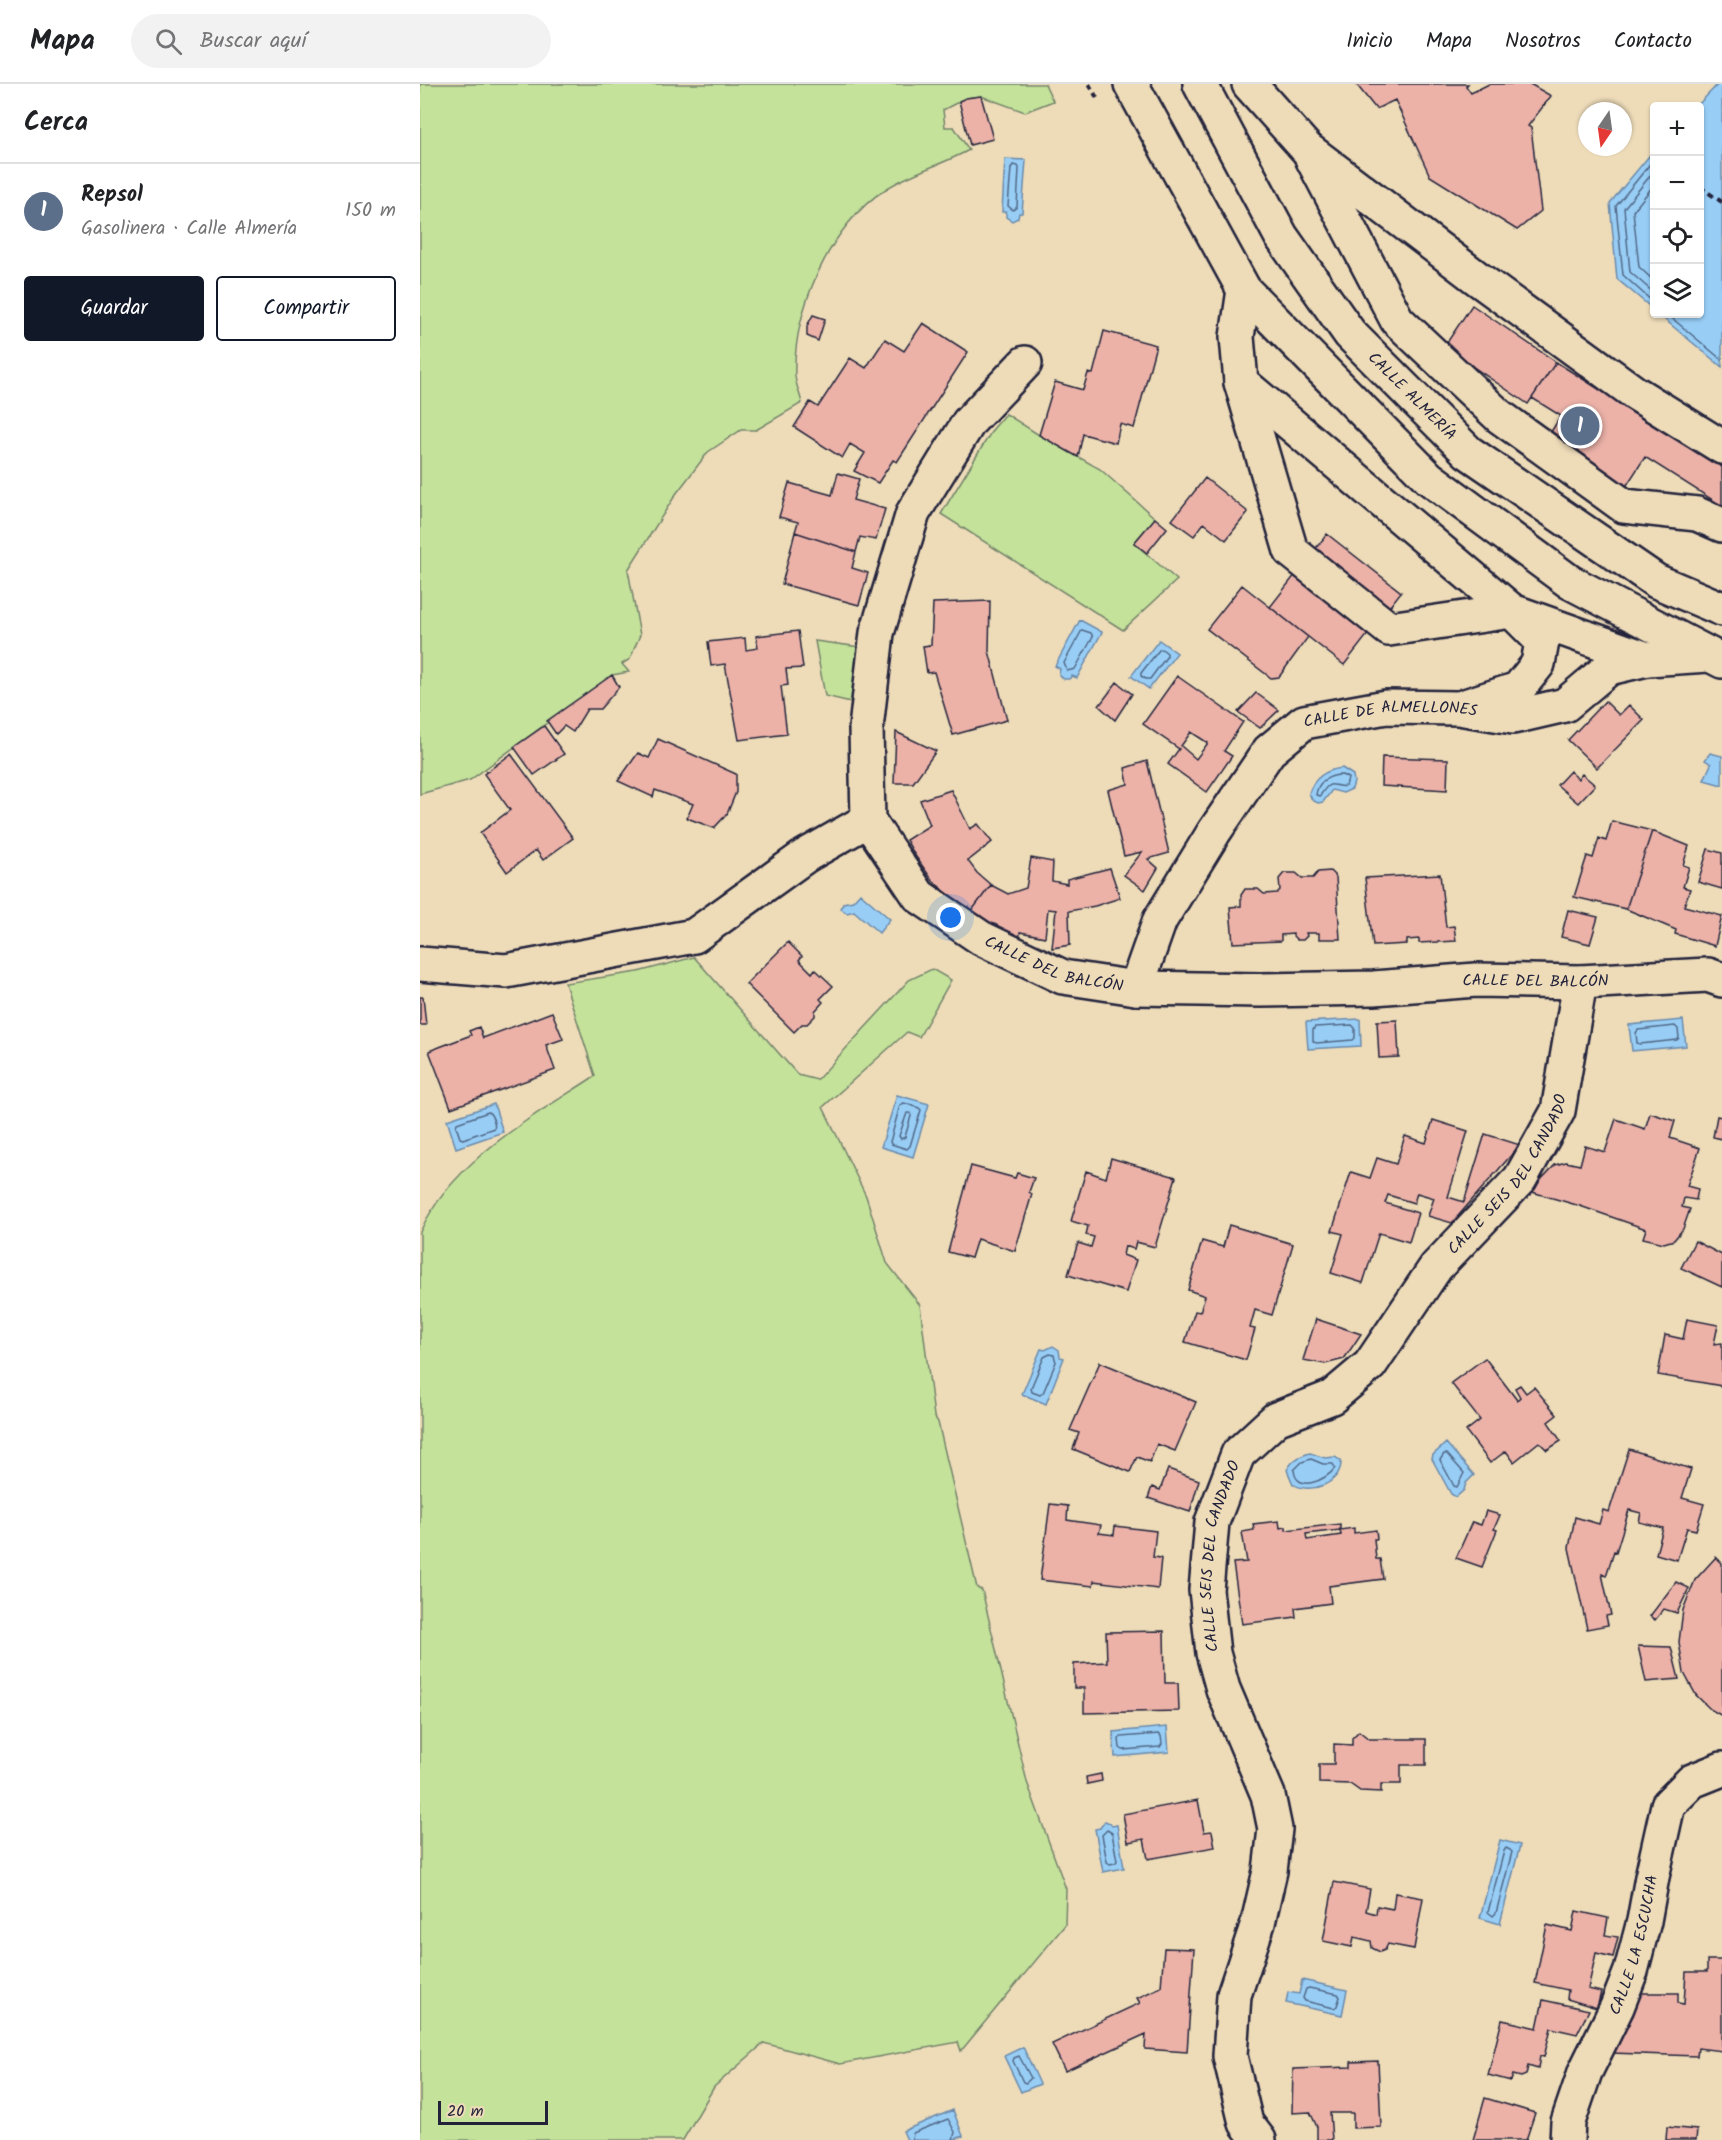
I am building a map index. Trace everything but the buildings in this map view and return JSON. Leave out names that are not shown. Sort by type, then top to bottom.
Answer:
[{"type":"street","points":[[1131,84],[1244,290],[1429,478],[1570,582],[1715,658]]},
{"type":"street","name":"CALLE ALMERÍA","points":[[1200,84],[1281,236],[1350,334],[1375,360],[1468,452],[1656,581],[1722,609]]},
{"type":"street","points":[[1249,84],[1307,149],[1477,278],[1635,393],[1722,447]]},
{"type":"street","points":[[1307,149],[1397,320],[1499,416],[1624,506],[1697,514],[1722,525]]},
{"type":"street","points":[[1244,290],[1237,337],[1241,382],[1291,551],[1389,629],[1512,611],[1647,659]]},
{"type":"street","points":[[420,964],[506,971],[694,936],[805,856],[868,820],[866,728],[877,633],[913,513],[969,422],[1025,363]]},
{"type":"street","points":[[1241,382],[1512,611],[1542,641],[1538,664],[1518,689],[1458,708]]},
{"type":"street","name":"CALLE DE ALMELLONES","points":[[1136,988],[1160,920],[1214,832],[1269,751],[1304,722],[1386,706],[1458,708],[1513,717],[1564,705],[1609,668],[1647,659],[1715,658]]},
{"type":"street","name":"CALLE DEL BALCÓN","points":[[868,820],[919,896],[981,938],[1063,977],[1136,988],[1260,990],[1374,988],[1476,980],[1580,982],[1708,975],[1722,980]]},
{"type":"street","name":"CALLE SEIS DEL CANDADO","points":[[1259,2140],[1246,2123],[1230,2056],[1234,1995],[1258,1923],[1270,1871],[1275,1829],[1268,1795],[1223,1689],[1213,1653],[1206,1590],[1212,1522],[1238,1454],[1276,1419],[1332,1397],[1370,1365],[1436,1267],[1520,1179],[1558,1111],[1580,982]]},
{"type":"street","name":"CALLE LA ESCUCHA","points":[[1567,2140],[1568,2122],[1585,2072],[1617,2007],[1631,1971],[1644,1921],[1668,1804],[1692,1781],[1722,1769]]},
{"type":"path","points":[[1704,190],[1722,202]]},
{"type":"green space","points":[[420,84],[1045,84],[1053,101],[1025,112],[981,96],[966,98],[943,110],[945,127],[954,127],[969,150],[896,183],[866,204],[848,224],[818,272],[800,325],[796,351],[795,376],[802,403],[756,430],[741,430],[708,452],[676,494],[628,570],[640,635],[630,659],[622,664],[629,672],[612,675],[470,780],[420,794]]},
{"type":"green space","points":[[1006,414],[1100,469],[1155,518],[1134,543],[1177,580],[1123,630],[941,514],[993,429]]},
{"type":"green space","points":[[815,641],[860,647],[855,703],[825,696]]},
{"type":"green space","points":[[694,957],[798,1075],[817,1080],[909,980],[932,969],[951,980],[919,1037],[907,1032],[823,1107],[866,1196],[887,1263],[920,1305],[934,1416],[938,1422],[977,1588],[982,1590],[1027,1782],[1066,1889],[1065,1925],[961,2051],[958,2042],[840,2064],[764,2043],[714,2087],[683,2140],[420,2140],[420,1232],[434,1206],[473,1162],[520,1125],[595,1076],[565,983],[638,972]]},
{"type":"water","points":[[1718,84],[1722,84],[1722,367],[1663,318],[1704,318],[1704,102],[1701,102]]},
{"type":"water","points":[[1650,155],[1650,307],[1617,279],[1610,203]]},
{"type":"water","points":[[1005,159],[1026,160],[1022,213],[1019,213],[1018,218],[1012,221],[1006,217],[1006,212],[1002,212]]},
{"type":"water","points":[[1080,620],[1102,632],[1077,678],[1072,676],[1064,679],[1059,675],[1060,669],[1055,666]]},
{"type":"water","points":[[1159,640],[1177,653],[1149,689],[1131,676]]},
{"type":"water","points":[[1710,753],[1722,756],[1722,785],[1704,780],[1711,764],[1705,760]]},
{"type":"water","points":[[1342,768],[1353,775],[1352,789],[1343,793],[1332,790],[1323,802],[1318,803],[1312,800],[1309,793],[1317,779],[1331,770]]},
{"type":"water","points":[[860,893],[890,919],[879,933],[854,911],[847,913],[841,909],[843,903],[853,901]]},
{"type":"water","points":[[1360,1019],[1361,1046],[1308,1049],[1306,1022]]},
{"type":"water","points":[[1683,1020],[1686,1046],[1632,1051],[1629,1025]]},
{"type":"water","points":[[897,1095],[929,1104],[913,1157],[881,1147]]},
{"type":"water","points":[[494,1104],[503,1132],[456,1148],[447,1120]]},
{"type":"water","points":[[1053,1346],[1059,1350],[1060,1357],[1064,1358],[1046,1404],[1022,1394],[1041,1349],[1045,1350]]},
{"type":"water","points":[[1446,1443],[1474,1475],[1456,1497],[1451,1494],[1432,1459],[1433,1455]]},
{"type":"water","points":[[1310,1453],[1325,1458],[1335,1457],[1341,1461],[1340,1469],[1336,1476],[1323,1485],[1315,1488],[1300,1487],[1293,1484],[1287,1470],[1297,1459]]},
{"type":"water","points":[[1167,1727],[1169,1752],[1115,1757],[1113,1732]]},
{"type":"water","points":[[1105,1821],[1112,1826],[1117,1825],[1124,1868],[1103,1872],[1095,1829],[1100,1828]]},
{"type":"water","points":[[1500,1840],[1520,1845],[1500,1924],[1480,1918]]},
{"type":"water","points":[[1302,1980],[1347,1990],[1342,2015],[1286,2003],[1288,1992],[1299,1994]]},
{"type":"water","points":[[1023,2047],[1040,2084],[1021,2092],[1004,2056]]},
{"type":"water","points":[[953,2110],[963,2136],[953,2140],[907,2140],[903,2131]]},
{"type":"place","name":"Repsol","points":[[1580,426]]}]
